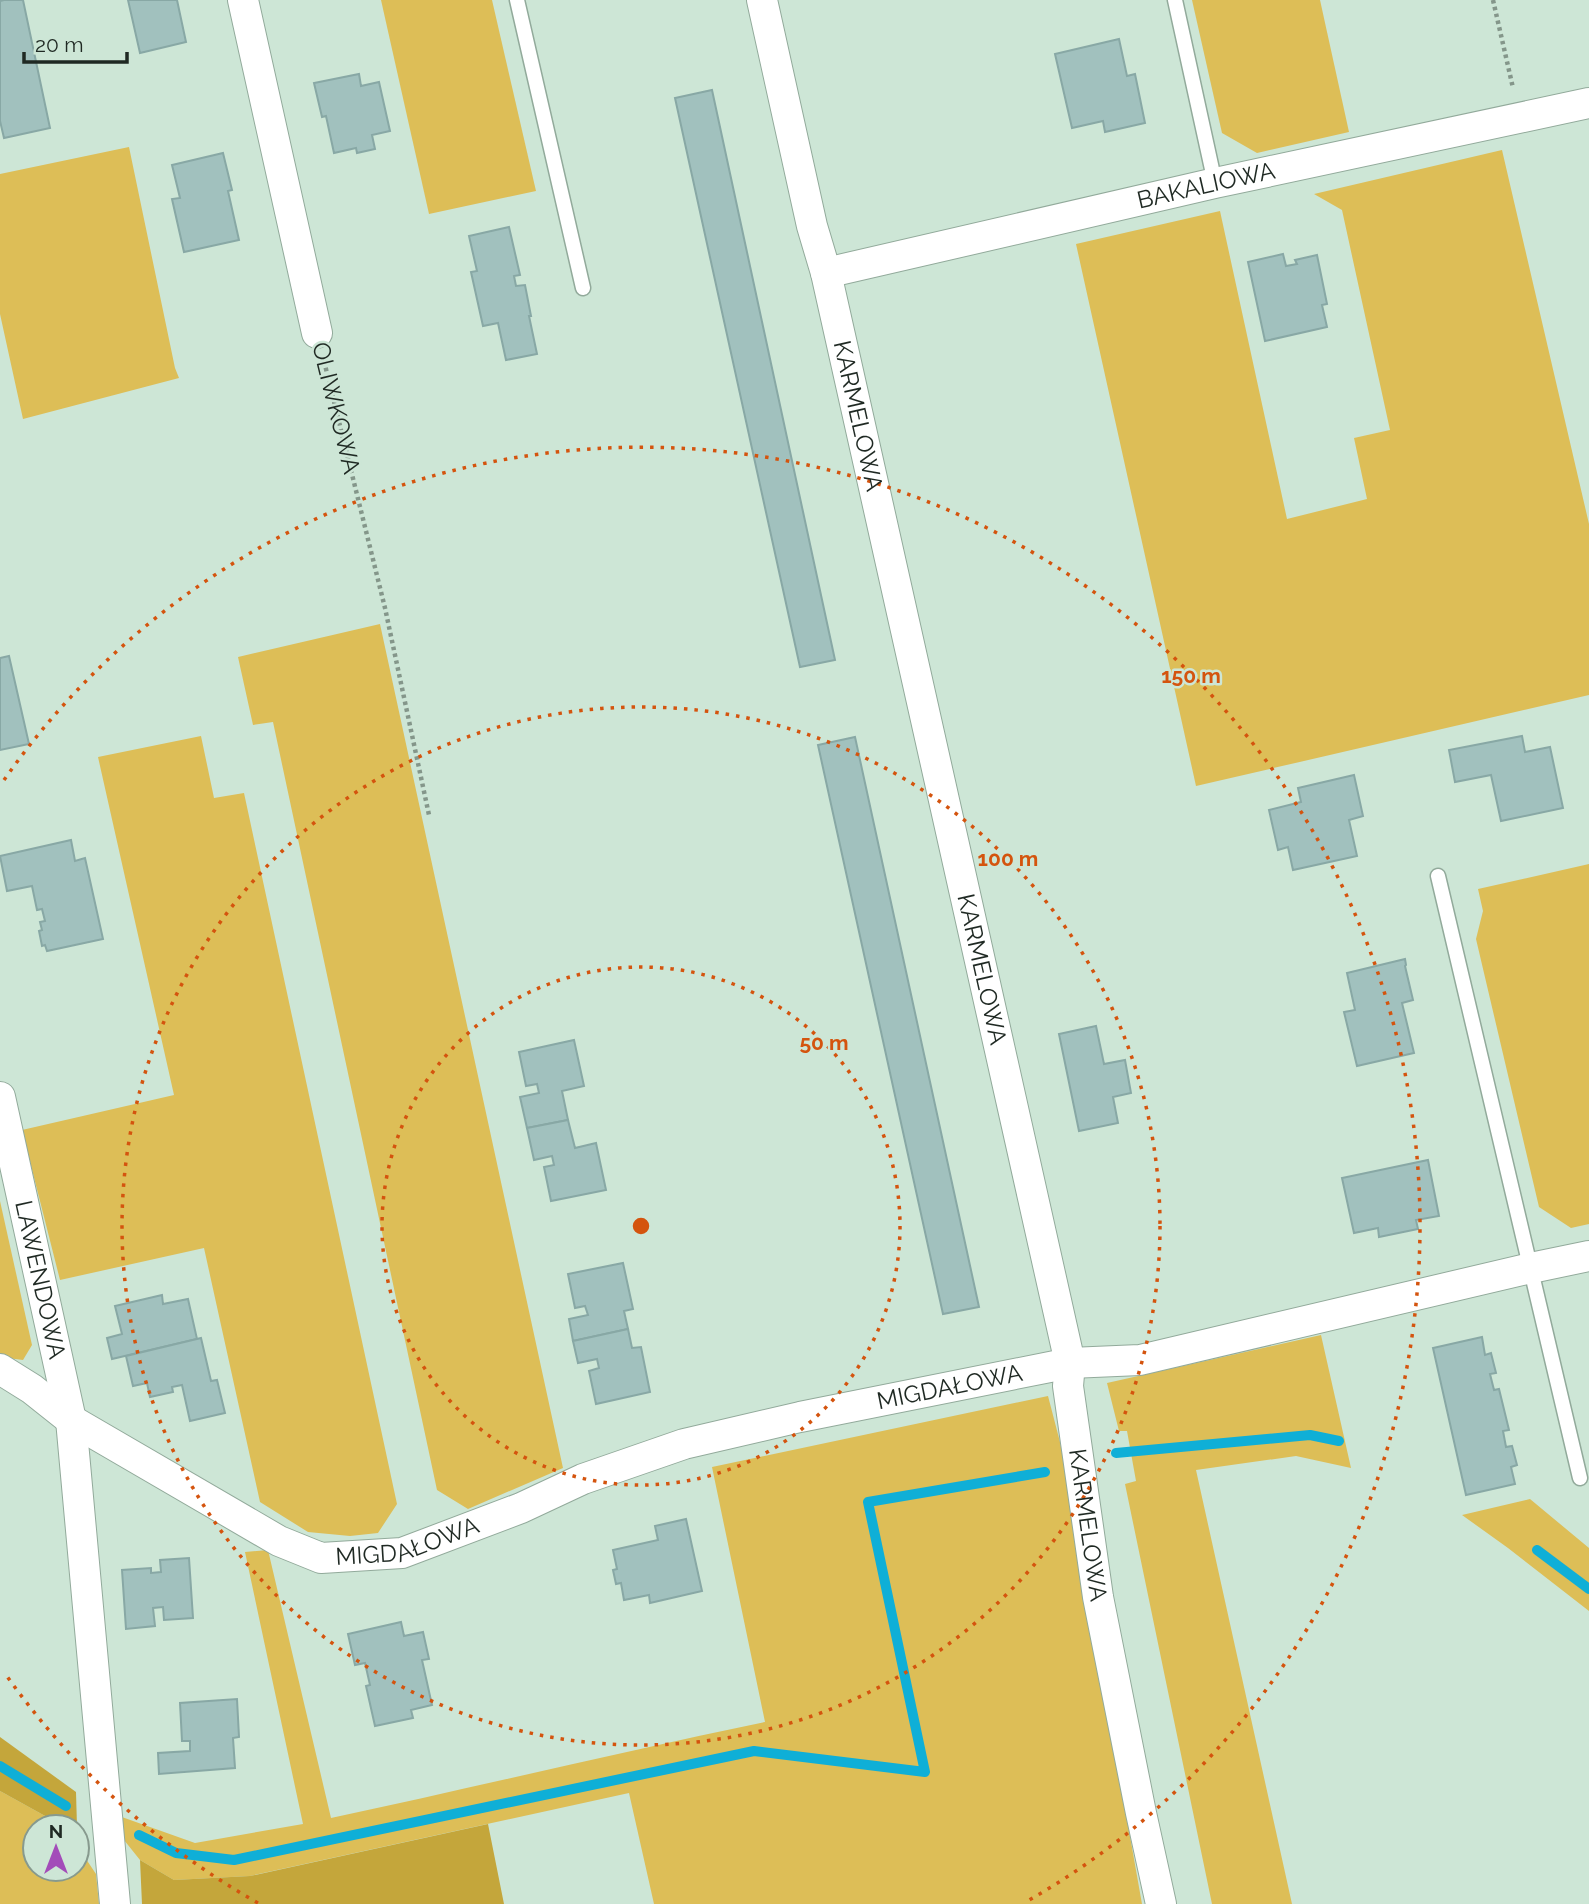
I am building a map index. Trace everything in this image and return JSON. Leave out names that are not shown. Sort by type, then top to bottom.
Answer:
[{"type":"street","name":"OLIWKOWA","points":[[243,0],[317,333]]},
{"type":"street","name":"KARMELOWA","points":[[762,0],[812,226],[826,273],[1070,1363],[1068,1386],[1098,1597],[1161,1904]]},
{"type":"street","name":"BAKALIOWA","points":[[826,273],[1215,183],[1589,103]]},
{"type":"street","name":"LAWENDOWA","points":[[0,1097],[71,1420],[115,1904]]},
{"type":"street","name":"MIGDAŁOWA","points":[[71,1420],[279,1541],[321,1558],[402,1553],[522,1508],[583,1479],[684,1444],[800,1417],[1070,1363],[1140,1360],[1589,1256]]},
{"type":"street","points":[[0,1369],[32,1389],[71,1420]]},
{"type":"lane","points":[[517,0],[583,288]]},
{"type":"lane","points":[[1175,0],[1215,183]]},
{"type":"lane","points":[[1438,876],[1580,1478]]},
{"type":"path","points":[[1493,0],[1520,117]]},
{"type":"path","name":"OLIWKOWA","points":[[317,333],[385,608],[429,815]]},
{"type":"shaded area","points":[[381,0],[492,0],[536,191],[429,214]]},
{"type":"shaded area","points":[[1192,0],[1320,0],[1349,132],[1257,153],[1222,133]]},
{"type":"shaded area","points":[[129,147],[179,378],[23,419],[0,314],[0,174]]},
{"type":"shaded area","points":[[1502,150],[1589,524],[1589,695],[1196,786],[1076,244],[1220,211],[1287,519],[1367,499],[1354,438],[1390,430],[1342,210],[1314,194]]},
{"type":"shaded area","points":[[380,624],[563,1468],[468,1509],[437,1490],[273,722],[253,725],[238,657]]},
{"type":"shaded area","points":[[201,736],[214,798],[244,793],[397,1504],[378,1533],[350,1536],[308,1532],[260,1502],[204,1248],[60,1280],[22,1130],[174,1095],[98,757]]},
{"type":"shaded area","points":[[1589,864],[1589,1224],[1571,1228],[1539,1207],[1476,939],[1483,911],[1478,889]]},
{"type":"shaded area","points":[[0,1201],[32,1345],[23,1360],[0,1357]]},
{"type":"shaded area","points":[[1321,1335],[1351,1468],[1296,1456],[1196,1470],[1292,1904],[1212,1904],[1125,1484],[1136,1481],[1127,1431],[1119,1431],[1107,1383]]},
{"type":"shaded area","points":[[1048,1396],[1060,1442],[1142,1904],[654,1904],[629,1793],[250,1876],[174,1880],[140,1860],[120,1835],[119,1816],[195,1843],[303,1824],[245,1552],[268,1550],[331,1818],[765,1722],[712,1467]]},
{"type":"shaded area","points":[[1530,1499],[1589,1548],[1589,1611],[1462,1515]]},
{"type":"shaded area","points":[[0,1737],[76,1792],[77,1813],[40,1813],[0,1791]]},
{"type":"shaded area","points":[[0,1791],[40,1813],[21,1813],[21,1883],[91,1883],[91,1866],[96,1874],[99,1904],[0,1904]]},
{"type":"shaded area","points":[[488,1824],[504,1904],[142,1904],[140,1860],[174,1880],[250,1876]]},
{"type":"building","points":[[23,0],[50,128],[4,138],[0,121],[0,1]]},
{"type":"building","points":[[128,0],[177,0],[186,42],[140,53]]},
{"type":"building","points":[[1119,39],[1127,76],[1135,74],[1145,123],[1105,132],[1103,121],[1072,128],[1055,54]]},
{"type":"building","points":[[359,74],[361,86],[379,82],[390,131],[372,135],[375,149],[357,153],[356,148],[334,153],[326,116],[322,117],[314,83]]},
{"type":"building","points":[[712,90],[835,660],[800,667],[675,98]]},
{"type":"building","points":[[223,153],[232,190],[228,191],[239,240],[184,252],[172,199],[180,198],[172,165]]},
{"type":"building","points":[[509,227],[520,275],[514,276],[516,286],[525,285],[537,354],[506,360],[498,323],[483,326],[471,272],[477,271],[469,236]]},
{"type":"building","points":[[1283,254],[1286,266],[1297,264],[1295,260],[1317,255],[1327,304],[1322,305],[1327,327],[1265,341],[1248,262]]},
{"type":"building","points":[[9,656],[29,744],[0,750],[0,658]]},
{"type":"building","points":[[1522,736],[1525,752],[1550,747],[1563,808],[1501,821],[1491,775],[1455,782],[1449,750]]},
{"type":"building","points":[[855,737],[979,1307],[943,1314],[818,745]]},
{"type":"building","points":[[1354,775],[1363,816],[1349,820],[1357,856],[1293,870],[1288,847],[1278,850],[1269,810],[1301,802],[1298,788]]},
{"type":"building","points":[[71,840],[75,861],[85,858],[103,939],[47,951],[45,945],[42,946],[39,931],[42,930],[40,922],[45,921],[42,909],[37,910],[32,886],[7,891],[0,856]]},
{"type":"building","points":[[1405,959],[1413,1000],[1402,1003],[1414,1053],[1357,1066],[1344,1012],[1355,1010],[1347,973]]},
{"type":"building","points":[[1096,1026],[1104,1064],[1125,1060],[1131,1093],[1113,1097],[1118,1123],[1079,1131],[1059,1034]]},
{"type":"building","points":[[574,1040],[584,1086],[562,1091],[568,1120],[527,1128],[520,1097],[539,1093],[537,1084],[526,1086],[519,1052]]},
{"type":"building","points":[[568,1120],[575,1148],[596,1143],[606,1190],[551,1201],[544,1167],[554,1165],[552,1156],[534,1160],[527,1128]]},
{"type":"building","points":[[1428,1160],[1439,1216],[1416,1220],[1418,1229],[1379,1237],[1378,1228],[1354,1233],[1342,1178]]},
{"type":"building","points":[[623,1263],[633,1309],[624,1311],[628,1329],[573,1341],[569,1319],[588,1315],[585,1306],[575,1308],[568,1274]]},
{"type":"building","points":[[162,1295],[163,1304],[188,1299],[197,1339],[112,1359],[107,1338],[122,1334],[115,1306]]},
{"type":"building","points":[[628,1329],[632,1348],[641,1347],[650,1392],[596,1404],[589,1371],[599,1368],[597,1359],[578,1363],[573,1341]]},
{"type":"building","points":[[1482,1337],[1485,1355],[1491,1353],[1496,1373],[1490,1374],[1494,1390],[1499,1389],[1509,1430],[1503,1431],[1506,1447],[1512,1446],[1517,1465],[1511,1467],[1515,1484],[1466,1495],[1433,1348]]},
{"type":"building","points":[[201,1338],[211,1381],[217,1380],[225,1413],[190,1421],[182,1385],[172,1387],[173,1392],[150,1397],[147,1383],[133,1386],[126,1356]]},
{"type":"building","points":[[686,1519],[702,1591],[650,1603],[649,1595],[624,1600],[621,1583],[616,1584],[613,1570],[617,1569],[613,1550],[658,1540],[655,1526]]},
{"type":"building","points":[[189,1558],[193,1618],[164,1620],[163,1607],[153,1608],[155,1626],[126,1629],[122,1570],[151,1568],[151,1573],[161,1572],[160,1560]]},
{"type":"building","points":[[401,1622],[404,1636],[423,1632],[429,1659],[422,1660],[432,1705],[411,1710],[413,1718],[375,1726],[366,1686],[370,1685],[365,1663],[355,1665],[348,1634]]},
{"type":"building","points":[[237,1699],[239,1737],[233,1738],[235,1768],[159,1774],[158,1753],[190,1751],[190,1741],[182,1741],[180,1703]]},
{"type":"waterway","points":[[1116,1453],[1310,1435],[1339,1441]]},
{"type":"waterway","points":[[139,1835],[176,1853],[234,1860],[754,1751],[925,1772],[868,1502],[1045,1472]]},
{"type":"waterway","points":[[1537,1550],[1589,1589]]},
{"type":"waterway","points":[[0,1766],[66,1806]]}]
